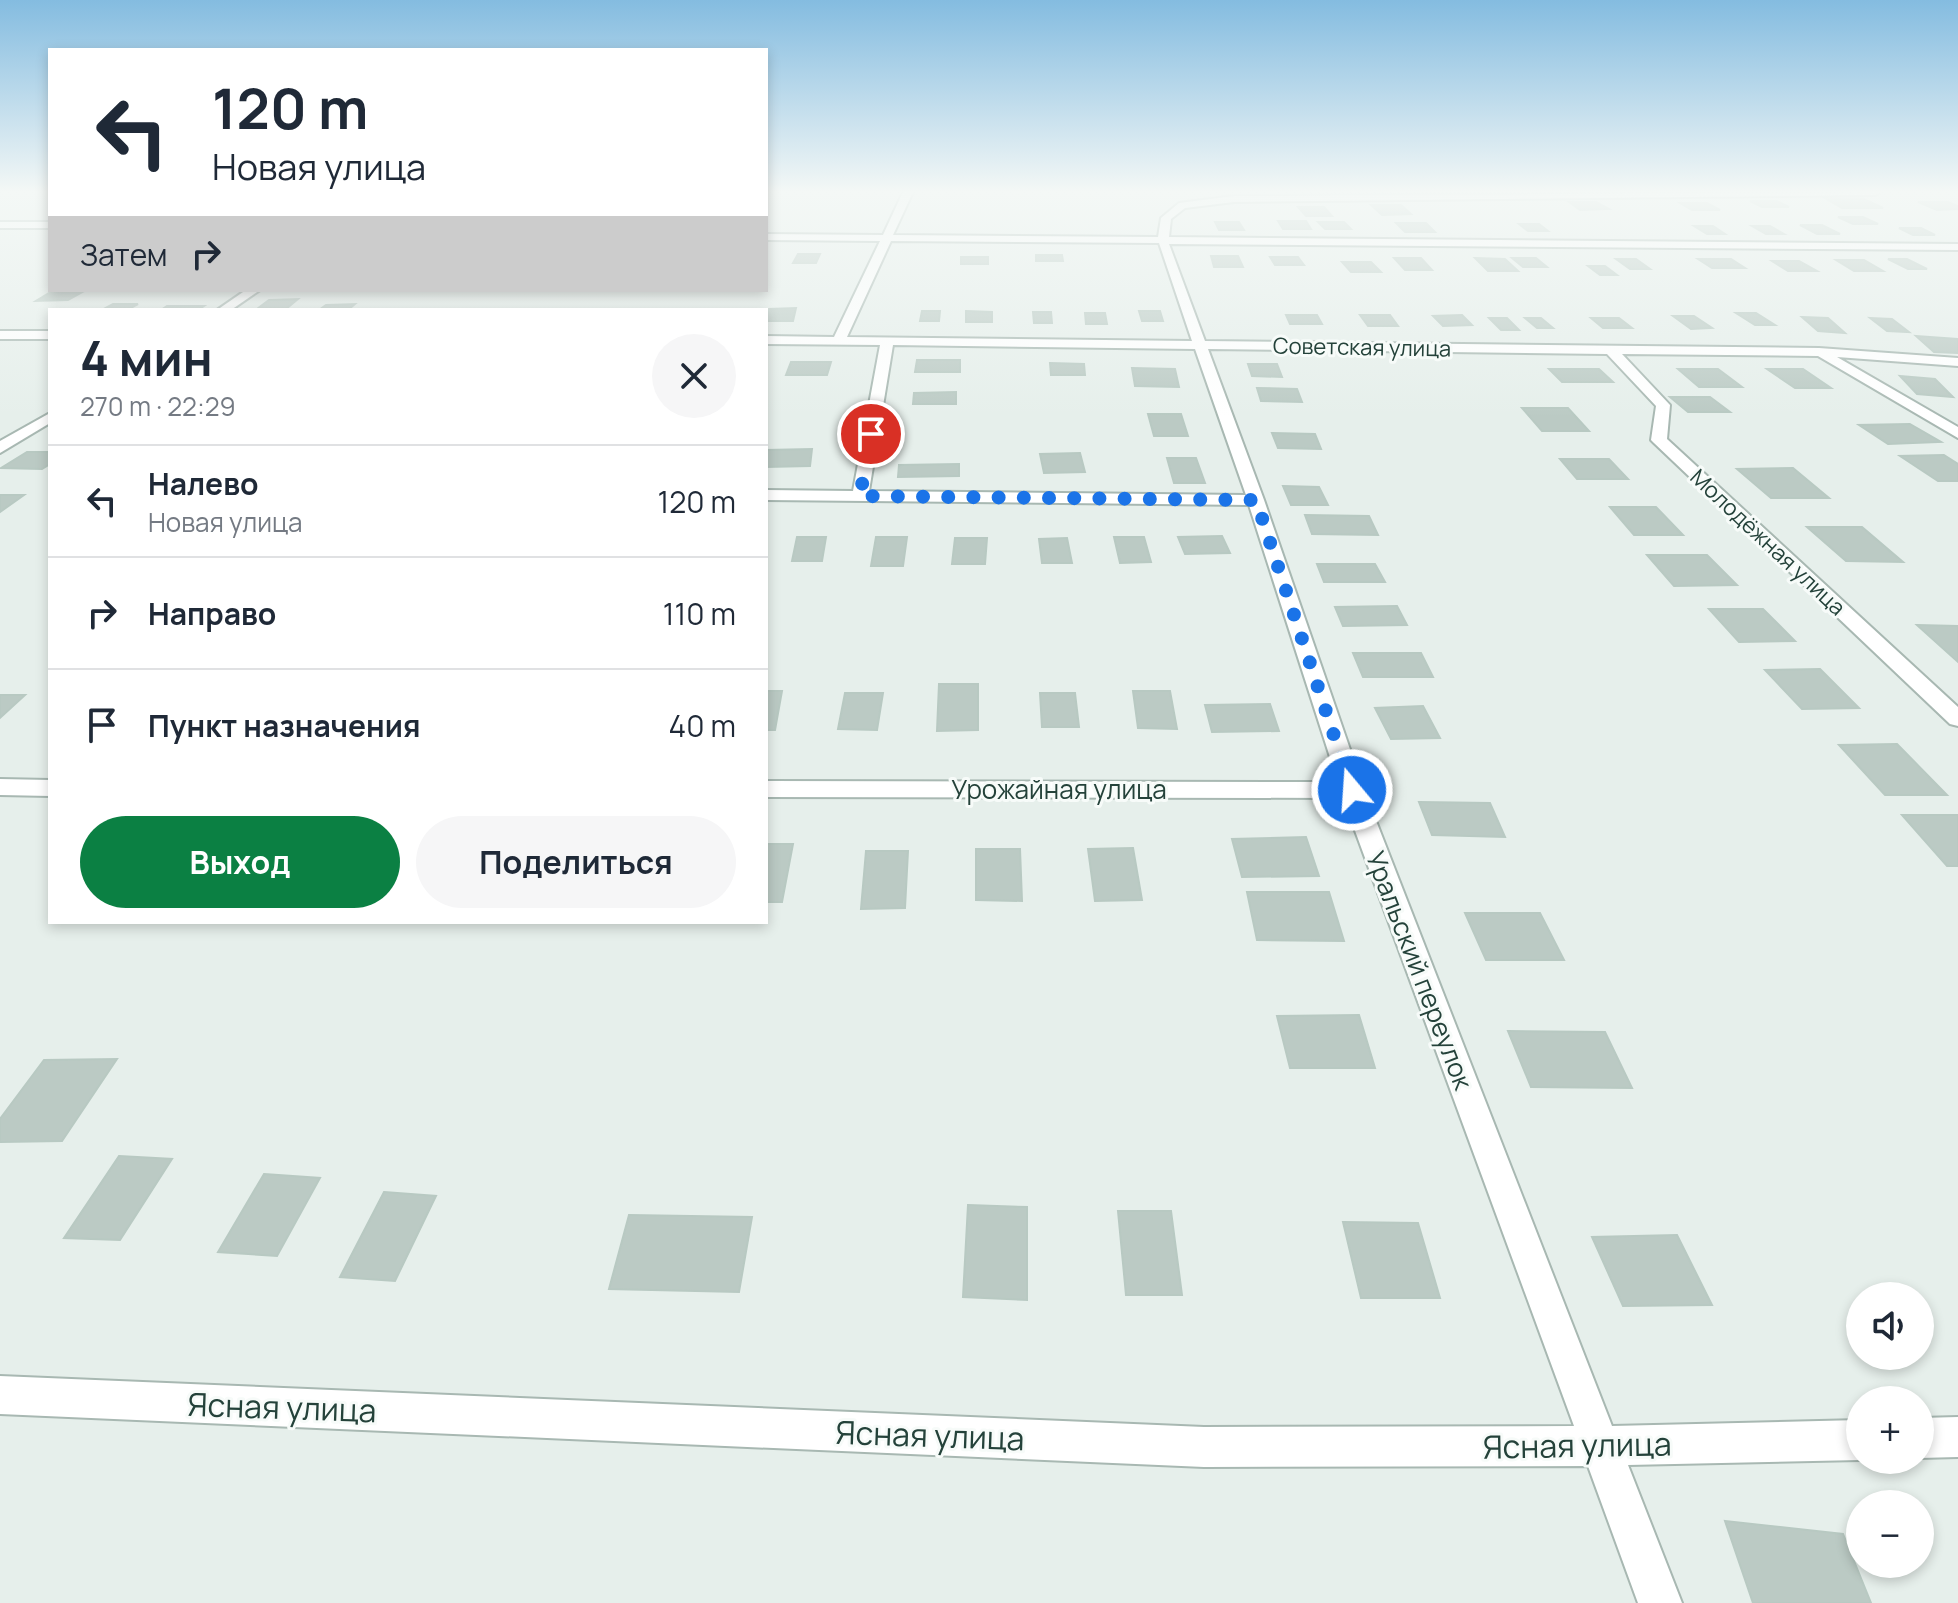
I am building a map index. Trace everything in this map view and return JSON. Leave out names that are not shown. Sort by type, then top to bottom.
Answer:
[{"type":"street","points":[[839,341],[872,267]]},
{"type":"street","name":"Уральский переулок","points":[[1172,267],[1256,500],[1352,790],[1660,1603]]},
{"type":"street","points":[[226,308],[251,292]]},
{"type":"street","points":[[0,335],[48,335]]},
{"type":"street","name":"Советская улица","points":[[768,340],[1819,352],[1958,362]]},
{"type":"street","points":[[860,496],[887,342]]},
{"type":"street","name":"Молодёжная улица","points":[[1611,350],[1663,405],[1659,440],[1958,719]]},
{"type":"street","points":[[1819,352],[1958,433]]},
{"type":"street","points":[[0,448],[48,418]]},
{"type":"street","points":[[768,495],[1256,500]]},
{"type":"street","points":[[0,787],[48,788]]},
{"type":"street","name":"Урожайная улица","points":[[768,789],[1352,790]]},
{"type":"street","name":"Ясная улица","points":[[0,1395],[1204,1447],[1600,1446],[1846,1440]]},
{"type":"street","points":[[1934,1438],[1958,1437]]},
{"type":"building","points":[[1346,267],[1376,267],[1381,272],[1351,272]]},
{"type":"building","points":[[1402,267],[1429,267],[1432,270],[1405,270]]},
{"type":"building","points":[[1484,267],[1513,267],[1518,271],[1488,271]]},
{"type":"building","points":[[1589,267],[1606,267],[1617,275],[1600,275]]},
{"type":"building","points":[[1627,267],[1650,269],[1630,269]]},
{"type":"building","points":[[1781,267],[1809,267],[1817,271],[1788,271]]},
{"type":"building","points":[[1847,267],[1876,267],[1883,271],[1854,271]]},
{"type":"building","points":[[1904,267],[1927,269],[1908,269]]},
{"type":"building","points":[[51,292],[82,292],[68,300],[36,301]]},
{"type":"building","points":[[298,299],[287,308],[258,308],[269,300]]},
{"type":"building","points":[[113,304],[138,304],[131,308],[106,308]]},
{"type":"building","points":[[355,304],[350,308],[322,308],[326,305]]},
{"type":"building","points":[[167,306],[204,306],[201,308],[164,308]]},
{"type":"building","points":[[796,308],[793,321],[768,321],[769,309]]},
{"type":"building","points":[[922,311],[940,311],[939,321],[920,321]]},
{"type":"building","points":[[966,311],[992,312],[992,322],[966,322]]},
{"type":"building","points":[[1139,311],[1160,311],[1163,321],[1142,321]]},
{"type":"building","points":[[1033,312],[1051,312],[1052,323],[1034,323]]},
{"type":"building","points":[[1085,313],[1105,313],[1107,324],[1086,324]]},
{"type":"building","points":[[1736,313],[1756,313],[1775,325],[1755,325]]},
{"type":"building","points":[[1286,315],[1317,315],[1322,324],[1290,324]]},
{"type":"building","points":[[1360,315],[1390,315],[1398,326],[1368,326]]},
{"type":"building","points":[[1462,315],[1472,325],[1443,326],[1433,316]]},
{"type":"building","points":[[1673,316],[1694,316],[1712,328],[1691,329]]},
{"type":"building","points":[[1802,317],[1828,318],[1845,333],[1818,331]]},
{"type":"building","points":[[1489,318],[1507,318],[1519,330],[1501,330]]},
{"type":"building","points":[[1525,318],[1541,318],[1553,328],[1537,328]]},
{"type":"building","points":[[1591,318],[1619,318],[1632,328],[1603,328]]},
{"type":"building","points":[[1870,318],[1892,319],[1909,332],[1887,331]]},
{"type":"building","points":[[1916,336],[1958,339],[1958,353],[1934,352]]},
{"type":"building","points":[[917,360],[960,360],[960,372],[915,372]]},
{"type":"building","points":[[791,362],[831,362],[827,375],[786,375]]},
{"type":"building","points":[[1050,363],[1084,364],[1085,375],[1051,375]]},
{"type":"building","points":[[1248,364],[1277,364],[1282,377],[1252,376]]},
{"type":"building","points":[[1132,368],[1175,369],[1179,387],[1135,386]]},
{"type":"building","points":[[1549,369],[1599,369],[1613,382],[1562,382]]},
{"type":"building","points":[[1678,369],[1718,369],[1742,387],[1699,387]]},
{"type":"building","points":[[1767,369],[1803,369],[1831,388],[1795,388]]},
{"type":"building","points":[[1900,376],[1935,379],[1953,397],[1917,394]]},
{"type":"building","points":[[1257,388],[1297,389],[1302,402],[1261,401]]},
{"type":"building","points":[[956,392],[956,404],[913,404],[914,393]]},
{"type":"building","points":[[1670,397],[1710,397],[1730,412],[1688,412]]},
{"type":"building","points":[[1522,408],[1568,408],[1589,431],[1542,431]]},
{"type":"building","points":[[1148,414],[1181,414],[1188,436],[1154,436]]},
{"type":"building","points":[[1910,424],[1941,442],[1888,444],[1859,425]]},
{"type":"building","points":[[1272,433],[1315,434],[1321,449],[1278,448]]},
{"type":"building","points":[[812,449],[810,466],[768,467],[768,450]]},
{"type":"building","points":[[27,452],[48,452],[48,465],[42,469],[1,468]]},
{"type":"building","points":[[1080,453],[1085,472],[1044,473],[1040,454]]},
{"type":"building","points":[[1944,455],[1958,464],[1958,481],[1938,481],[1900,456]]},
{"type":"building","points":[[1167,458],[1196,458],[1205,483],[1174,483]]},
{"type":"building","points":[[1560,459],[1609,459],[1628,479],[1577,479]]},
{"type":"building","points":[[959,464],[959,476],[898,477],[899,465]]},
{"type":"building","points":[[1793,468],[1829,498],[1771,498],[1737,469]]},
{"type":"building","points":[[1283,486],[1319,487],[1328,505],[1291,505]]},
{"type":"building","points":[[0,495],[24,495],[0,512]]},
{"type":"building","points":[[1610,507],[1656,507],[1683,535],[1634,535]]},
{"type":"building","points":[[1305,515],[1369,516],[1378,535],[1312,534]]},
{"type":"building","points":[[1807,527],[1862,527],[1903,562],[1846,561]]},
{"type":"building","points":[[1222,536],[1230,553],[1185,554],[1178,537]]},
{"type":"building","points":[[797,537],[826,537],[822,561],[792,561]]},
{"type":"building","points":[[876,537],[907,537],[903,566],[871,566]]},
{"type":"building","points":[[1114,537],[1144,537],[1151,562],[1120,563]]},
{"type":"building","points":[[955,538],[987,538],[985,564],[952,564]]},
{"type":"building","points":[[1067,538],[1072,563],[1042,563],[1039,539]]},
{"type":"building","points":[[1647,555],[1707,555],[1737,585],[1674,586]]},
{"type":"building","points":[[1317,564],[1375,564],[1385,582],[1324,582]]},
{"type":"building","points":[[1397,606],[1407,625],[1343,626],[1335,607]]},
{"type":"building","points":[[1709,609],[1763,609],[1795,641],[1739,642]]},
{"type":"building","points":[[1917,625],[1958,626],[1958,662]]},
{"type":"building","points":[[1353,653],[1421,653],[1433,677],[1363,677]]},
{"type":"building","points":[[1820,669],[1859,708],[1802,709],[1765,670]]},
{"type":"building","points":[[939,684],[978,684],[978,730],[937,731]]},
{"type":"building","points":[[768,691],[782,691],[775,730],[768,730]]},
{"type":"building","points":[[1133,691],[1170,691],[1177,729],[1138,728]]},
{"type":"building","points":[[845,693],[883,693],[877,730],[838,729]]},
{"type":"building","points":[[1040,693],[1075,693],[1079,727],[1042,727]]},
{"type":"building","points":[[0,695],[25,695],[0,718]]},
{"type":"building","points":[[1270,704],[1279,731],[1212,732],[1205,705]]},
{"type":"building","points":[[1423,706],[1440,738],[1391,739],[1375,708]]},
{"type":"building","points":[[1897,744],[1947,795],[1885,795],[1839,745]]},
{"type":"building","points":[[1419,802],[1490,803],[1505,837],[1432,835]]},
{"type":"building","points":[[1902,815],[1958,815],[1958,866],[1947,866]]},
{"type":"building","points":[[1306,837],[1319,876],[1242,877],[1232,839]]},
{"type":"building","points":[[768,844],[793,844],[782,902],[768,902]]},
{"type":"building","points":[[1133,848],[1142,900],[1095,901],[1088,849]]},
{"type":"building","points":[[976,849],[1020,849],[1022,901],[976,900]]},
{"type":"building","points":[[866,851],[908,851],[905,908],[861,909]]},
{"type":"building","points":[[1247,892],[1329,892],[1344,941],[1257,940]]},
{"type":"building","points":[[1465,913],[1540,913],[1564,960],[1486,960]]},
{"type":"building","points":[[1359,1015],[1375,1068],[1290,1068],[1277,1016]]},
{"type":"building","points":[[1508,1031],[1605,1032],[1632,1088],[1531,1087]]},
{"type":"building","points":[[117,1059],[62,1141],[0,1142],[0,1119],[44,1060]]},
{"type":"building","points":[[119,1156],[172,1159],[120,1240],[64,1238]]},
{"type":"building","points":[[264,1174],[320,1178],[277,1256],[218,1252]]},
{"type":"building","points":[[384,1192],[436,1196],[395,1281],[340,1277]]},
{"type":"building","points":[[968,1205],[1027,1207],[1027,1300],[963,1297]]},
{"type":"building","points":[[1118,1211],[1171,1211],[1182,1295],[1126,1295]]},
{"type":"building","points":[[629,1215],[752,1217],[739,1292],[609,1289]]},
{"type":"building","points":[[1343,1222],[1418,1223],[1440,1298],[1361,1298]]},
{"type":"building","points":[[1677,1235],[1712,1305],[1623,1306],[1592,1237]]},
{"type":"building","points":[[1725,1521],[1843,1534],[1846,1541],[1846,1578],[1861,1578],[1871,1603],[1753,1603]]},
{"type":"route","points":[[871,434],[860,496],[1256,500],[1352,790]]}]
